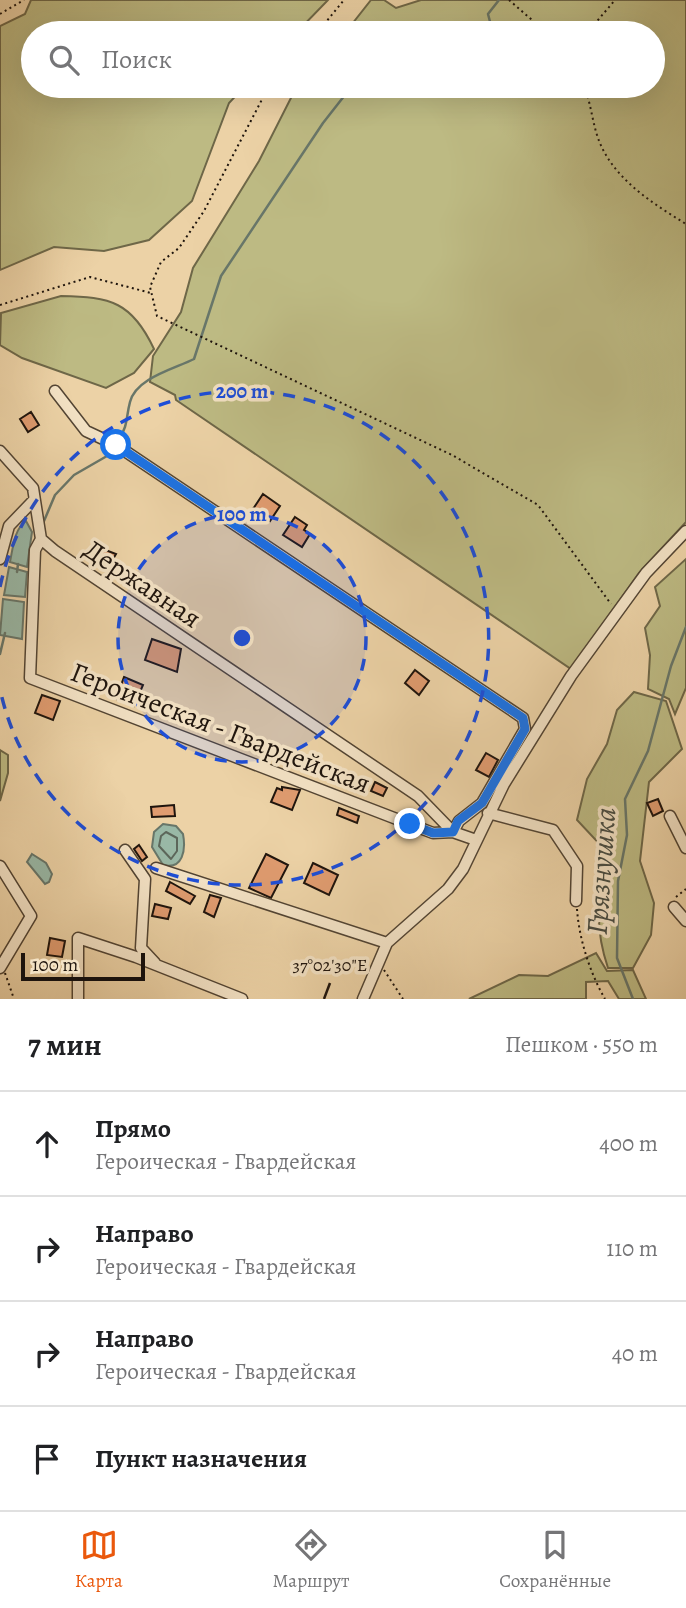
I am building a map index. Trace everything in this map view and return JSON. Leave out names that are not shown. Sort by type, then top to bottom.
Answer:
[{"type":"street","points":[[55,391],[86,430],[116,445],[523,718],[525,729],[482,803],[458,821],[453,832]]},
{"type":"street","points":[[0,451],[33,488],[41,539]]},
{"type":"street","points":[[0,559],[9,526],[33,501]]},
{"type":"street","points":[[363,999],[387,943],[448,889],[463,869],[488,813],[570,676],[646,573],[686,531]]},
{"type":"street","name":"Героическая - Гвардейская","points":[[41,539],[35,550],[30,678],[433,833],[453,832]]},
{"type":"street","name":"Державная","points":[[41,539],[418,796],[453,832],[476,840]]},
{"type":"street","points":[[488,813],[553,831],[577,866],[576,901]]},
{"type":"street","points":[[670,816],[686,848]]},
{"type":"street","points":[[125,850],[145,879],[141,948],[158,966]]},
{"type":"street","points":[[0,866],[31,916],[2,965]]},
{"type":"street","points":[[156,868],[387,943]]},
{"type":"street","points":[[674,907],[686,921]]},
{"type":"street","points":[[78,999],[78,938],[242,999]]},
{"type":"path","points":[[0,15],[24,0]]},
{"type":"path","points":[[327,21],[344,0]]},
{"type":"path","points":[[509,0],[533,21]]},
{"type":"path","points":[[597,21],[615,0]]},
{"type":"path","points":[[263,98],[204,211],[179,248],[161,262],[150,287],[157,316],[452,455],[538,505],[618,612]]},
{"type":"path","points":[[589,98],[598,139],[617,170],[650,201],[686,224]]},
{"type":"path","points":[[0,305],[90,276],[152,293]]},
{"type":"path","points":[[674,907],[670,901],[686,889]]},
{"type":"path","points":[[576,901],[578,924],[596,984],[605,999]]},
{"type":"path","points":[[378,960],[402,999]]},
{"type":"path","points":[[2,965],[14,999]]},
{"type":"shaded area","points":[[31,0],[328,0],[308,21],[21,21],[21,98],[234,98],[229,103],[192,201],[149,240],[104,251],[54,247],[0,270],[0,26],[25,14]]},
{"type":"shaded area","points":[[371,0],[384,0],[396,8],[421,0],[686,0],[686,522],[639,573],[571,669],[176,400],[175,395],[150,382],[153,356],[181,312],[193,268],[259,161],[291,98],[665,98],[665,21],[354,21]]},
{"type":"shaded area","points":[[61,296],[94,298],[118,305],[137,321],[154,349],[134,373],[106,388],[22,358],[0,345],[1,313]]},
{"type":"shaded area","points":[[686,559],[686,688],[675,714],[669,699],[648,689],[650,655],[645,628],[660,606],[655,587]]},
{"type":"shaded area","points":[[634,692],[666,701],[682,749],[649,782],[640,861],[654,903],[651,935],[633,968],[608,968],[600,938],[599,911],[608,853],[577,820],[587,779],[607,744],[617,710]]},
{"type":"shaded area","points":[[0,750],[8,755],[8,773],[0,801]]},
{"type":"shaded area","points":[[596,953],[607,971],[633,970],[646,999],[619,999],[608,981],[586,982],[586,999],[469,999],[519,975],[548,976]]},
{"type":"water","points":[[26,521],[32,532],[27,567],[10,562],[16,534]]},
{"type":"water","points":[[9,567],[27,572],[25,597],[4,595]]},
{"type":"water","points":[[3,599],[24,602],[22,639],[0,635]]},
{"type":"water","points":[[163,824],[176,826],[183,834],[182,857],[175,865],[163,865],[152,847],[154,832]]},
{"type":"water","points":[[32,854],[46,863],[52,874],[49,882],[45,884],[27,862]]},
{"type":"building","points":[[31,412],[39,425],[28,432],[20,419]]},
{"type":"building","points":[[263,494],[280,506],[270,521],[253,509]]},
{"type":"building","points":[[295,517],[307,525],[304,530],[310,534],[302,547],[283,535]]},
{"type":"building","points":[[95,546],[116,554],[109,566],[90,555]]},
{"type":"building","points":[[152,639],[181,649],[177,672],[145,660]]},
{"type":"building","points":[[415,670],[429,681],[419,695],[405,683]]},
{"type":"building","points":[[124,677],[143,685],[134,706],[116,699]]},
{"type":"building","points":[[42,695],[60,701],[53,720],[35,713]]},
{"type":"building","points":[[486,753],[498,760],[489,777],[476,770]]},
{"type":"building","points":[[375,782],[387,788],[383,796],[371,791]]},
{"type":"building","points":[[282,787],[300,790],[292,810],[271,802],[277,788],[282,790]]},
{"type":"building","points":[[658,799],[663,811],[653,816],[647,803]]},
{"type":"building","points":[[174,805],[175,816],[152,817],[151,807]]},
{"type":"building","points":[[339,808],[359,816],[357,823],[337,815]]},
{"type":"building","points":[[139,845],[147,857],[142,861],[134,849]]},
{"type":"building","points":[[266,854],[288,865],[271,898],[249,888]]},
{"type":"building","points":[[313,863],[338,875],[329,895],[304,883]]},
{"type":"building","points":[[170,882],[195,896],[190,904],[166,891]]},
{"type":"building","points":[[210,895],[221,898],[214,917],[204,912]]},
{"type":"building","points":[[155,904],[171,908],[168,919],[152,916]]},
{"type":"building","points":[[50,938],[65,941],[62,957],[47,955]]},
{"type":"waterway","points":[[490,21],[488,14],[499,0]]},
{"type":"waterway","points":[[119,439],[130,402],[140,387],[157,375],[194,359],[221,276],[343,98]]},
{"type":"waterway","points":[[44,521],[55,495],[74,475],[107,456],[111,450]]},
{"type":"waterway","points":[[17,572],[18,564]]},
{"type":"waterway","name":"Грязнушка","points":[[633,999],[617,958],[618,881],[627,835],[625,799],[648,751],[671,666],[686,627]]},
{"type":"waterway","points":[[0,654],[5,633]]},
{"type":"route","points":[[116,445],[523,718],[525,729],[482,803],[458,821],[453,832],[433,833],[410,824]]}]
